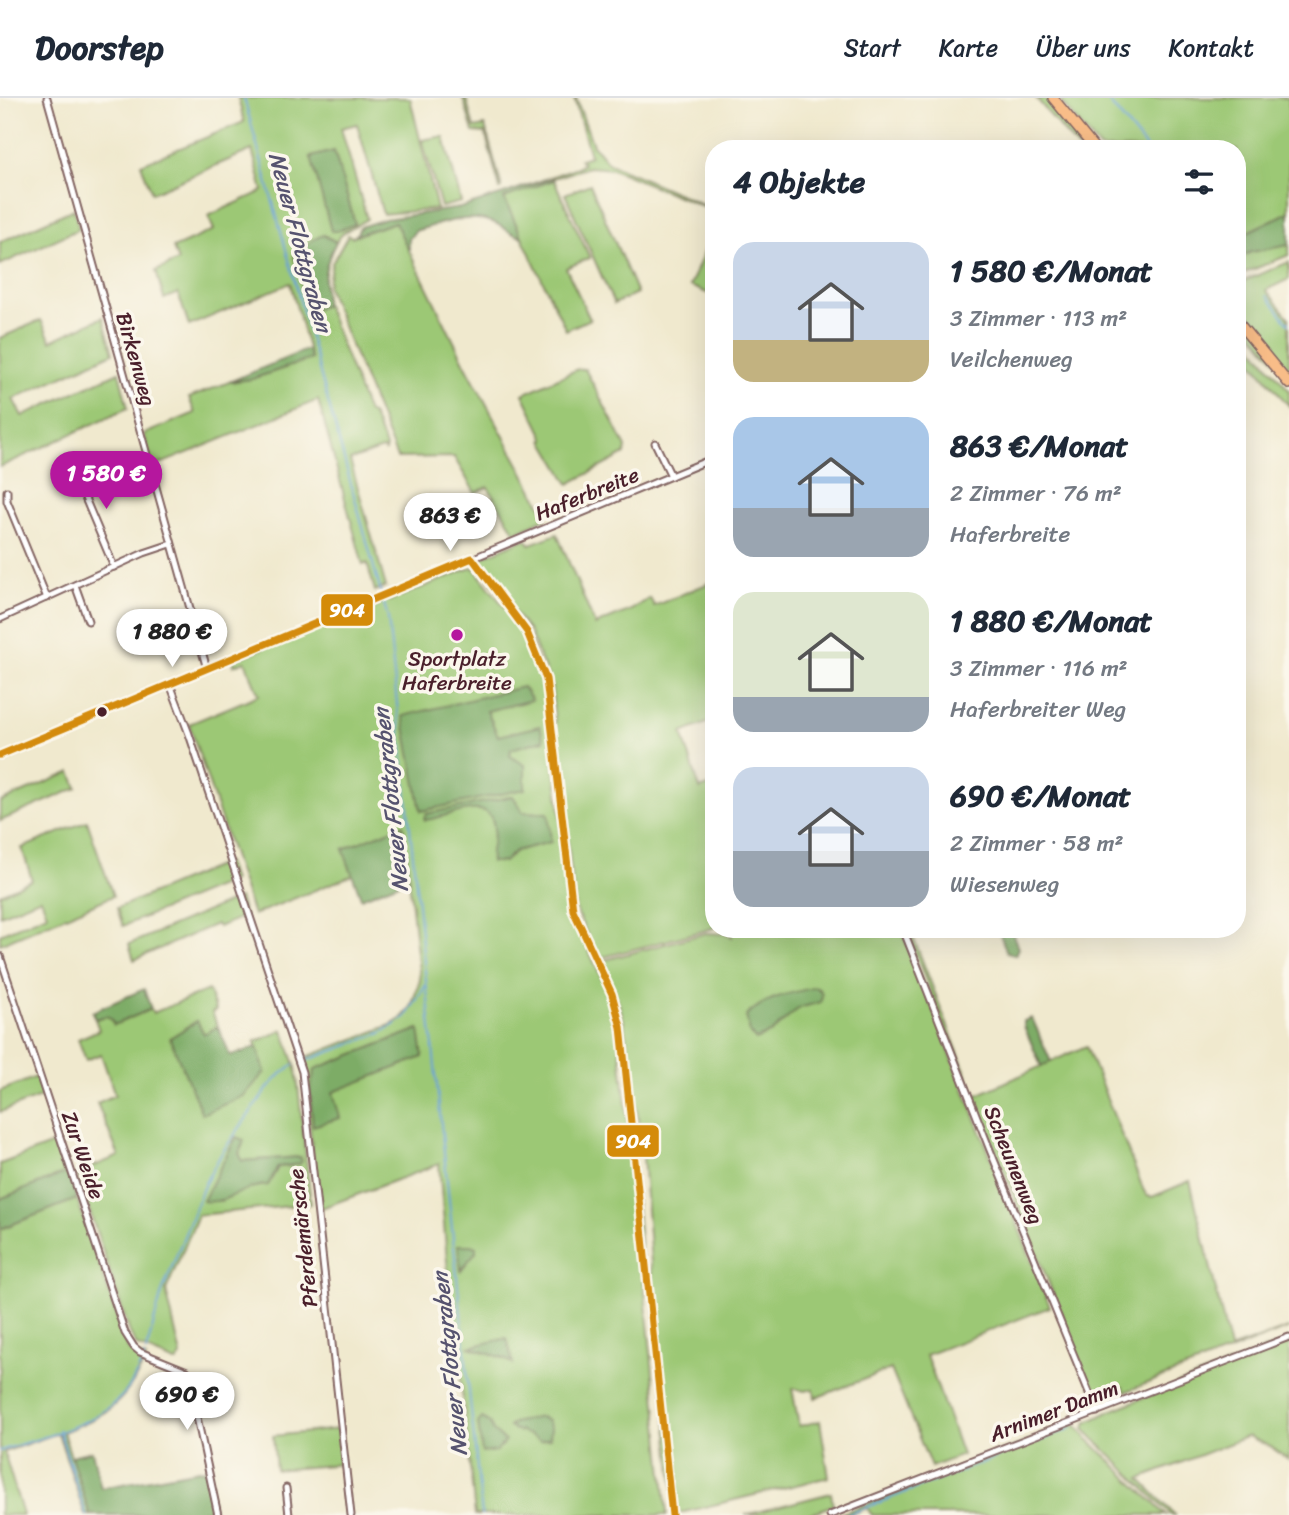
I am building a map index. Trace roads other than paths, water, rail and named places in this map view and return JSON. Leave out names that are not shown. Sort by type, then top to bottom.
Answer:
[{"type":"main road","points":[[1053,98],[1088,140]]},
{"type":"main road","points":[[1246,332],[1289,384]]},
{"type":"street","name":"Birkenweg","points":[[47,98],[207,669]]},
{"type":"street","name":"Haferbreite","points":[[655,443],[671,476]]},
{"type":"street","points":[[73,462],[74,472],[114,567]]},
{"type":"street","name":"Haferbreite","points":[[0,755],[705,463]]},
{"type":"street","points":[[7,491],[7,501],[47,598]]},
{"type":"street","points":[[0,619],[171,544]]},
{"type":"street","points":[[472,558],[527,632],[547,679],[573,910],[612,994],[621,1027],[672,1515]]},
{"type":"street","points":[[75,585],[88,621]]},
{"type":"street","name":"Pferdemärsche","points":[[170,684],[302,1072],[351,1515]]},
{"type":"street","name":"Scheunenweg","points":[[907,938],[985,1139],[1097,1412]]},
{"type":"street","name":"Zur Weide","points":[[0,956],[125,1333],[140,1352],[187,1371],[218,1515]]},
{"type":"street","name":"Arnimer Damm","points":[[830,1515],[1289,1337]]},
{"type":"street","points":[[286,1488],[289,1515]]},
{"type":"waterway","name":"Neuer Flottgraben","points":[[244,98],[388,618],[482,1515]]},
{"type":"waterway","points":[[1108,101],[1140,140]]},
{"type":"waterway","points":[[1267,296],[1289,324]]},
{"type":"waterway","points":[[305,1061],[381,1033],[405,1018],[426,985]]},
{"type":"waterway","points":[[146,1352],[162,1292],[205,1183],[223,1151],[268,1088],[294,1065]]},
{"type":"waterway","points":[[0,1451],[71,1428],[104,1411],[130,1386],[144,1357]]},
{"type":"waterway","points":[[847,1515],[1072,1428]]},
{"type":"waterway","points":[[59,1430],[86,1515]]},
{"type":"place","name":"Sportplatz Haferbreite","points":[[457,635]]}]
